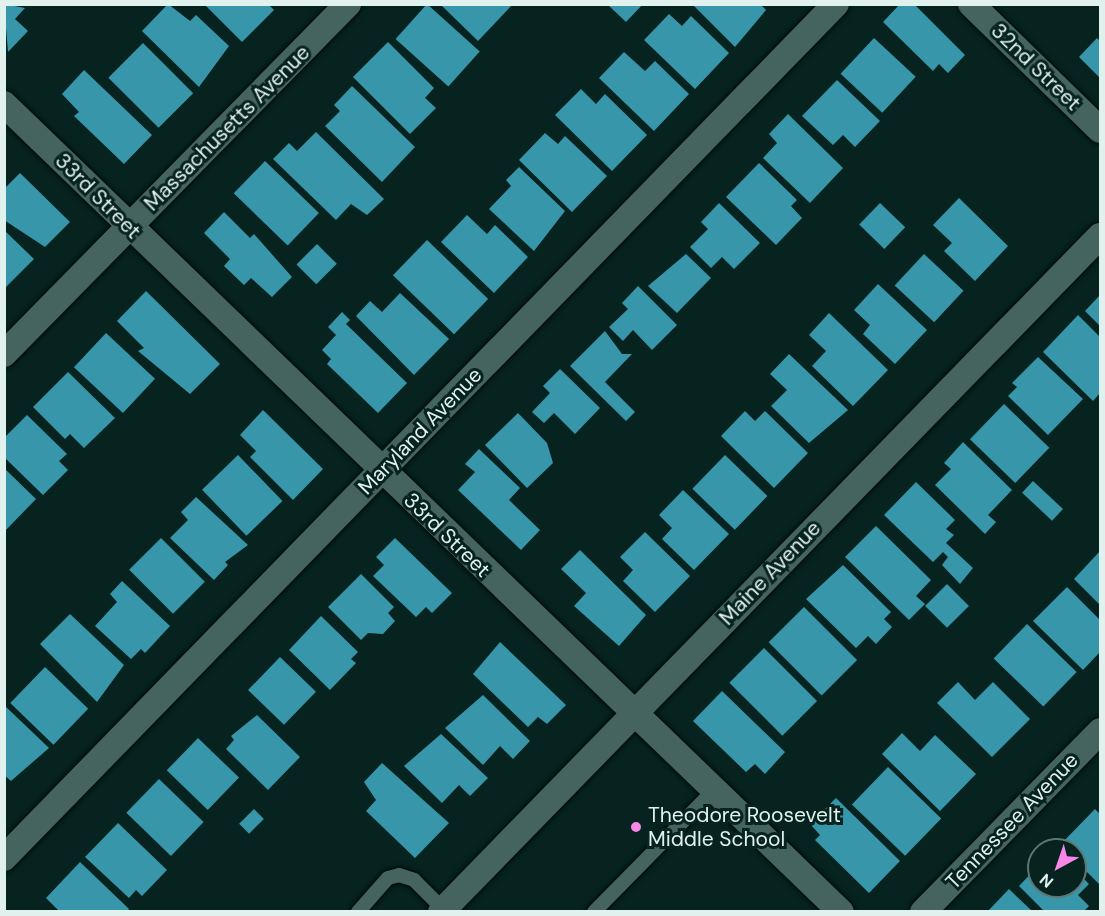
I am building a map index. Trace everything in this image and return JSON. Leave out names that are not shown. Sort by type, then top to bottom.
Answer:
[{"type":"street","name":"Massachusetts Avenue","points":[[4,354],[348,4]]},
{"type":"street","name":"Maryland Avenue","points":[[4,858],[836,4]]},
{"type":"street","name":"32nd Street","points":[[971,4],[1101,130]]},
{"type":"street","name":"33rd Street","points":[[4,104],[381,471],[842,912]]},
{"type":"street","name":"Maine Avenue","points":[[442,910],[1101,236]]},
{"type":"street","name":"Tennessee Avenue","points":[[923,912],[1101,731]]},
{"type":"lane","points":[[594,912],[714,790]]},
{"type":"lane","points":[[358,912],[388,878],[399,875],[414,880],[442,910]]},
{"type":"building","points":[[4,4],[25,8],[15,19],[28,31],[8,52]]},
{"type":"building","points":[[168,4],[190,21],[196,15],[229,46],[199,87],[142,31]]},
{"type":"building","points":[[204,4],[268,4],[274,10],[242,42]]},
{"type":"building","points":[[427,4],[480,52],[448,86],[396,39]]},
{"type":"building","points":[[440,4],[513,4],[478,41]]},
{"type":"building","points":[[607,4],[643,4],[626,22]]},
{"type":"building","points":[[692,4],[760,4],[766,10],[735,47]]},
{"type":"building","points":[[900,4],[914,4],[965,55],[948,73],[939,64],[933,71],[883,22]]},
{"type":"building","points":[[669,14],[682,26],[691,16],[729,53],[695,89],[644,40]]},
{"type":"building","points":[[874,38],[916,77],[882,113],[841,74]]},
{"type":"building","points":[[1097,38],[1100,41],[1100,78],[1079,57]]},
{"type":"building","points":[[388,42],[434,88],[425,98],[436,108],[410,134],[353,77]]},
{"type":"building","points":[[143,43],[193,93],[159,128],[108,78]]},
{"type":"building","points":[[624,52],[645,71],[655,61],[689,94],[654,131],[599,78]]},
{"type":"building","points":[[84,70],[152,135],[124,164],[74,116],[79,112],[62,94]]},
{"type":"building","points":[[837,80],[880,121],[855,147],[843,135],[833,145],[802,116]]},
{"type":"building","points":[[352,86],[415,147],[382,182],[325,126],[340,111],[334,105]]},
{"type":"building","points":[[581,89],[596,104],[605,94],[647,135],[612,171],[555,115]]},
{"type":"building","points":[[788,114],[843,168],[810,203],[763,158],[777,143],[769,134]]},
{"type":"building","points":[[316,132],[384,199],[367,215],[351,204],[336,220],[273,159],[289,143],[297,151]]},
{"type":"building","points":[[545,133],[558,144],[565,136],[607,176],[572,212],[519,160]]},
{"type":"building","points":[[265,161],[319,213],[288,245],[234,193]]},
{"type":"building","points":[[759,163],[797,200],[791,206],[802,218],[776,245],[726,197]]},
{"type":"building","points":[[519,167],[565,211],[534,251],[489,209],[511,186],[506,180]]},
{"type":"building","points":[[20,173],[70,222],[45,247],[4,220],[4,189]]},
{"type":"building","points":[[959,198],[1008,246],[975,281],[944,251],[952,243],[933,225]]},
{"type":"building","points":[[719,203],[760,243],[734,269],[722,257],[711,268],[690,247],[708,229],[701,222]]},
{"type":"building","points":[[880,203],[905,227],[884,249],[859,225]]},
{"type":"building","points":[[224,212],[250,238],[254,234],[292,277],[272,297],[251,278],[244,285],[224,266],[230,259],[204,233]]},
{"type":"building","points":[[467,215],[487,234],[495,225],[528,257],[494,293],[441,242]]},
{"type":"building","points":[[4,230],[34,259],[4,289]]},
{"type":"building","points":[[427,240],[488,299],[454,334],[393,275]]},
{"type":"building","points":[[317,244],[337,264],[316,284],[296,265]]},
{"type":"building","points":[[686,254],[711,278],[677,313],[648,286]]},
{"type":"building","points":[[924,254],[963,291],[934,322],[895,285]]},
{"type":"building","points":[[878,284],[927,330],[895,364],[863,334],[870,325],[854,310]]},
{"type":"building","points":[[638,286],[677,325],[652,350],[633,330],[623,341],[609,327],[628,309],[622,303]]},
{"type":"building","points":[[146,291],[220,364],[190,394],[138,351],[144,348],[117,321]]},
{"type":"building","points":[[400,293],[449,339],[414,375],[356,316],[370,301],[382,312]]},
{"type":"building","points":[[1100,295],[1100,326],[1085,311]]},
{"type":"building","points":[[342,312],[350,320],[346,324],[407,383],[378,413],[327,364],[331,359],[322,350],[336,335],[328,327]]},
{"type":"building","points":[[829,313],[888,370],[853,406],[812,366],[826,351],[809,335]]},
{"type":"building","points":[[1078,315],[1100,337],[1100,393],[1093,401],[1043,352]]},
{"type":"building","points":[[605,331],[622,354],[632,354],[605,382],[635,412],[626,421],[570,366]]},
{"type":"building","points":[[106,333],[155,379],[123,413],[74,367]]},
{"type":"building","points":[[789,354],[848,410],[809,443],[771,406],[787,390],[770,374]]},
{"type":"building","points":[[1038,357],[1083,399],[1048,435],[1008,396],[1017,387],[1012,383]]},
{"type":"building","points":[[560,369],[600,408],[575,434],[554,413],[544,423],[532,412],[550,393],[543,386]]},
{"type":"building","points":[[68,372],[115,418],[84,448],[70,434],[65,439],[33,407]]},
{"type":"building","points":[[1004,404],[1049,448],[1015,483],[970,439]]},
{"type":"building","points":[[263,410],[323,469],[293,500],[250,457],[256,451],[240,435]]},
{"type":"building","points":[[745,411],[755,421],[765,411],[808,453],[774,488],[721,436]]},
{"type":"building","points":[[518,413],[547,443],[553,463],[527,488],[485,445]]},
{"type":"building","points":[[27,415],[67,454],[59,461],[68,470],[43,495],[4,457],[4,438]]},
{"type":"building","points":[[963,442],[1012,490],[988,515],[996,522],[985,534],[935,485],[951,469],[944,463]]},
{"type":"building","points":[[479,449],[520,488],[509,500],[540,530],[521,550],[458,490],[475,472],[465,464]]},
{"type":"building","points":[[238,455],[282,501],[246,536],[202,490]]},
{"type":"building","points":[[725,455],[767,496],[735,530],[692,489]]},
{"type":"building","points":[[4,468],[36,499],[6,530],[4,529]]},
{"type":"building","points":[[1033,481],[1063,509],[1052,521],[1022,493]]},
{"type":"building","points":[[916,482],[955,520],[946,529],[954,535],[946,543],[973,568],[960,584],[942,565],[948,557],[943,552],[933,562],[884,515]]},
{"type":"building","points":[[683,490],[729,534],[694,570],[662,539],[672,528],[659,515]]},
{"type":"building","points":[[196,497],[248,545],[225,562],[228,565],[214,580],[170,538],[188,520],[181,512]]},
{"type":"building","points":[[876,526],[931,580],[916,596],[925,604],[909,620],[845,557]]},
{"type":"building","points":[[645,532],[690,576],[655,612],[623,581],[633,570],[620,557]]},
{"type":"building","points":[[161,538],[205,582],[173,614],[129,570]]},
{"type":"building","points":[[395,538],[452,593],[432,613],[426,607],[416,617],[373,576],[384,565],[376,557]]},
{"type":"building","points":[[580,550],[646,615],[619,646],[574,606],[586,593],[561,569]]},
{"type":"building","points":[[1100,551],[1100,605],[1074,579]]},
{"type":"building","points":[[843,565],[891,612],[884,619],[892,627],[876,644],[868,636],[856,648],[806,599]]},
{"type":"building","points":[[361,574],[394,607],[388,613],[395,621],[383,634],[368,633],[361,640],[328,607]]},
{"type":"building","points":[[122,581],[170,626],[145,653],[141,649],[131,659],[95,626],[117,602],[110,594]]},
{"type":"building","points":[[947,584],[969,606],[947,628],[925,606]]},
{"type":"building","points":[[1067,587],[1100,620],[1100,652],[1083,670],[1033,621]]},
{"type":"building","points":[[804,607],[857,660],[822,695],[769,642]]},
{"type":"building","points":[[70,614],[124,665],[97,702],[40,644]]},
{"type":"building","points":[[321,616],[358,652],[351,659],[356,663],[330,690],[289,650]]},
{"type":"building","points":[[1027,624],[1077,672],[1043,706],[994,659]]},
{"type":"building","points":[[500,642],[566,705],[547,724],[538,717],[528,727],[473,674]]},
{"type":"building","points":[[764,648],[817,701],[782,736],[729,683]]},
{"type":"building","points":[[280,657],[316,692],[284,725],[248,690]]},
{"type":"building","points":[[45,667],[88,709],[53,745],[10,703]]},
{"type":"building","points":[[958,682],[975,700],[993,682],[1030,719],[992,757],[937,703]]},
{"type":"building","points":[[722,691],[785,752],[765,774],[755,764],[746,772],[693,721]]},
{"type":"building","points":[[483,695],[530,741],[513,759],[500,746],[483,765],[445,728]]},
{"type":"building","points":[[4,705],[49,748],[11,781],[4,775]]},
{"type":"building","points":[[257,715],[300,757],[268,790],[226,749],[234,740],[231,736]]},
{"type":"building","points":[[902,733],[920,751],[935,735],[976,774],[940,811],[882,754]]},
{"type":"building","points":[[441,734],[488,778],[470,796],[459,785],[442,803],[404,766]]},
{"type":"building","points":[[198,738],[239,778],[208,810],[167,770]]},
{"type":"building","points":[[382,763],[449,823],[415,858],[366,811],[376,800],[364,782]]},
{"type":"building","points":[[888,767],[941,818],[905,856],[852,804]]},
{"type":"building","points":[[159,779],[204,822],[171,856],[126,813]]},
{"type":"building","points":[[836,798],[900,861],[869,893],[815,840],[820,835],[810,824]]},
{"type":"building","points":[[254,809],[264,819],[249,834],[239,824]]},
{"type":"building","points":[[1095,809],[1100,814],[1100,885],[1087,872],[1087,838],[1067,838]]},
{"type":"building","points":[[118,823],[167,870],[142,896],[136,890],[129,898],[85,857]]},
{"type":"building","points":[[80,862],[129,909],[127,912],[60,912],[46,898]]},
{"type":"building","points":[[1027,878],[1027,894],[1019,886]]},
{"type":"building","points":[[1009,889],[1033,912],[987,912]]},
{"type":"building","points":[[1031,898],[1081,898],[1089,906],[1083,912],[1045,912]]},
{"type":"place","name":"Theodore Roosevelt Middle School","points":[[636,827]]}]
